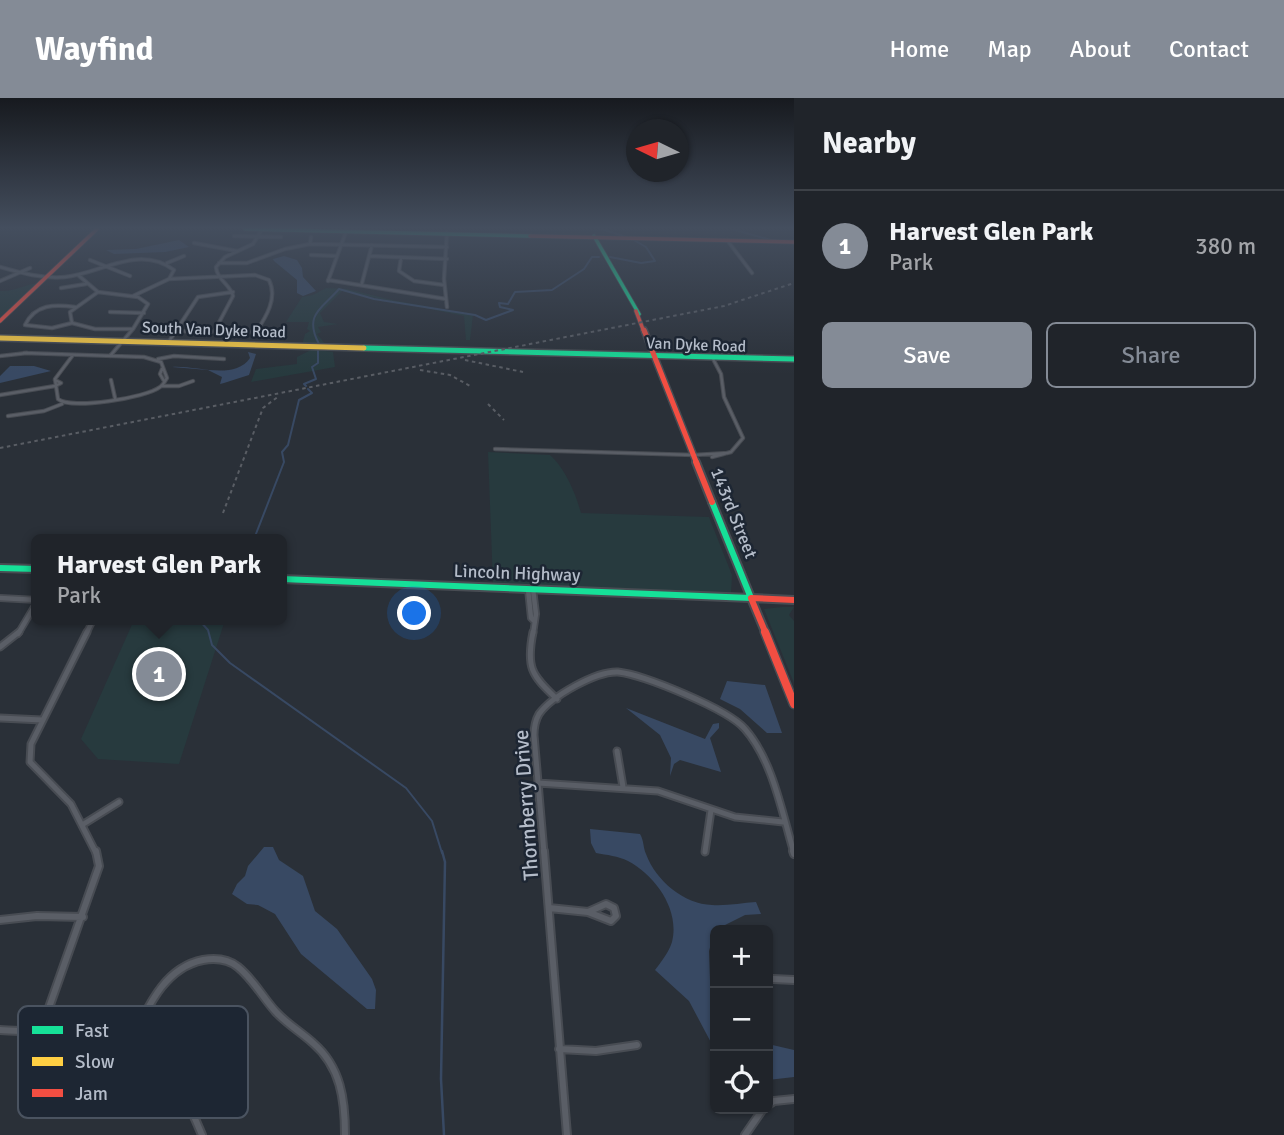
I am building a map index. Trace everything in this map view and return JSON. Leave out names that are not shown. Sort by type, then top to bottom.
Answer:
[{"type":"main road","points":[[0,321],[47,277]]},
{"type":"main road","name":"143rd Street","points":[[618,277],[636,311],[794,704]]},
{"type":"main road","name":"South Van Dyke Road","points":[[0,338],[428,350]]},
{"type":"main road","name":"Van Dyke Road","points":[[428,350],[794,360]]},
{"type":"main road","points":[[0,568],[31,569]]},
{"type":"main road","name":"Lincoln Highway","points":[[287,579],[794,600]]},
{"type":"street","points":[[80,277],[98,292],[133,296],[147,302],[149,306],[124,342],[110,356]]},
{"type":"street","points":[[133,296],[169,279],[192,281],[242,277]]},
{"type":"street","points":[[176,331],[256,332],[273,296],[272,285],[264,277]]},
{"type":"street","points":[[329,277],[328,281],[362,283],[402,294],[446,299]]},
{"type":"street","points":[[362,283],[364,277]]},
{"type":"street","points":[[408,277],[444,285]]},
{"type":"street","points":[[445,277],[447,307]]},
{"type":"street","points":[[220,279],[233,292]]},
{"type":"street","points":[[61,288],[87,284]]},
{"type":"street","points":[[72,323],[69,315],[98,292]]},
{"type":"street","points":[[167,343],[198,298],[233,292]]},
{"type":"street","points":[[214,332],[232,301],[233,292]]},
{"type":"street","points":[[76,307],[56,304],[43,307],[31,315],[25,325],[52,328],[72,323],[95,329],[134,329]]},
{"type":"street","points":[[110,312],[145,313]]},
{"type":"street","points":[[116,356],[124,342]]},
{"type":"street","points":[[0,356],[24,353],[224,359]]},
{"type":"street","points":[[63,404],[57,398],[55,383],[73,355]]},
{"type":"street","points":[[495,449],[718,457],[728,453],[739,447],[743,436],[724,397],[721,374],[713,358]]},
{"type":"street","points":[[158,359],[164,381],[161,386]]},
{"type":"street","points":[[111,380],[116,398]]},
{"type":"street","points":[[8,416],[44,411],[63,404],[77,405],[116,398],[193,381]]},
{"type":"street","points":[[0,393],[55,383]]},
{"type":"street","points":[[530,589],[531,618],[534,621],[528,665],[537,682],[557,699]]},
{"type":"street","points":[[0,598],[31,601]]},
{"type":"street","points":[[0,648],[17,636],[31,612]]},
{"type":"street","points":[[50,1006],[99,866],[96,852],[71,804],[30,762],[31,744],[90,625]]},
{"type":"street","name":"Thornberry Drive","points":[[567,1135],[534,725],[542,710],[600,675],[623,673],[728,715],[745,728],[758,747],[794,853]]},
{"type":"street","points":[[0,718],[42,720]]},
{"type":"street","points":[[617,751],[623,787]]},
{"type":"street","points":[[538,783],[623,787],[671,794],[735,817],[783,822]]},
{"type":"street","points":[[82,825],[119,802]]},
{"type":"street","points":[[705,852],[711,810]]},
{"type":"street","points":[[549,908],[588,912]]},
{"type":"street","points":[[0,920],[37,916],[83,917]]},
{"type":"street","points":[[150,1006],[159,990],[175,971],[200,959],[229,962],[241,970],[277,1013],[327,1056],[336,1071],[342,1090],[345,1135]]},
{"type":"street","points":[[773,979],[794,980]]},
{"type":"street","points":[[0,1030],[18,1031]]},
{"type":"street","points":[[559,1049],[596,1051],[637,1045]]},
{"type":"street","points":[[773,1102],[794,1099]]},
{"type":"street","points":[[745,1135],[760,1114]]},
{"type":"street","points":[[196,1118],[202,1135]]},
{"type":"green space","points":[[37,283],[0,319],[0,291]]},
{"type":"green space","points":[[326,288],[347,289],[473,315],[470,340],[466,340],[464,316],[342,291],[320,313],[324,322],[338,324],[318,327],[321,332],[317,334],[326,345],[302,345],[305,334],[310,331],[307,329],[309,322],[286,322],[302,297]]},
{"type":"green space","points":[[313,349],[333,352],[335,367],[251,382],[256,369],[297,364],[297,357]]},
{"type":"green space","points":[[488,452],[550,455],[569,482],[581,513],[709,517],[732,575],[731,594],[493,584]]},
{"type":"green space","points":[[794,607],[789,615],[794,621],[794,683],[764,609]]},
{"type":"green space","points":[[132,625],[223,625],[179,764],[98,759],[81,739]]},
{"type":"water","points":[[294,277],[303,277],[316,291],[303,296],[297,293],[297,280]]},
{"type":"water","points":[[248,352],[256,354],[249,375],[220,384],[222,377],[208,370],[172,367],[234,369],[250,358]]},
{"type":"water","points":[[10,366],[34,366],[51,371],[0,383],[0,376]]},
{"type":"water","points":[[727,681],[765,685],[782,733],[767,733],[740,709],[720,699]]},
{"type":"water","points":[[626,708],[705,739],[713,724],[719,723],[719,728],[710,738],[721,772],[680,760],[674,764],[670,776],[671,758],[660,735]]},
{"type":"water","points":[[590,829],[640,834],[651,864],[664,882],[681,896],[702,904],[756,902],[761,914],[745,915],[725,925],[710,925],[710,1041],[689,1001],[655,970],[671,946],[674,930],[664,895],[638,867],[616,857],[596,853],[591,843]]},
{"type":"water","points":[[264,847],[273,847],[279,860],[303,876],[315,911],[337,929],[372,979],[376,990],[375,1009],[367,1009],[301,954],[275,914],[258,905],[247,904],[232,894],[245,876],[248,866]]},
{"type":"water","points":[[773,1045],[794,1050],[794,1077],[773,1079]]},
{"type":"waterway","points":[[319,344],[313,325],[314,318],[339,289],[374,299],[475,315],[486,320],[513,310],[500,307],[499,303],[508,304],[515,292],[552,290],[571,277]]},
{"type":"waterway","points":[[306,386],[304,384],[316,379],[312,367],[318,363],[318,349]]},
{"type":"waterway","points":[[256,534],[284,462],[282,452],[288,445],[299,400],[312,393],[308,389]]},
{"type":"waterway","points":[[204,625],[208,630],[212,645],[230,663],[406,788],[432,821],[442,853]]},
{"type":"waterway","points":[[442,851],[445,862],[441,1079],[444,1135]]},
{"type":"railway","points":[[0,448],[724,306],[794,283]]},
{"type":"railway","points":[[465,360],[523,372]]},
{"type":"railway","points":[[420,370],[450,375],[472,387]]},
{"type":"railway","points":[[223,513],[263,408],[279,396]]},
{"type":"railway","points":[[488,404],[504,420]]},
{"type":"traffic: fast","points":[[618,277],[639,314]]},
{"type":"traffic: fast","points":[[364,348],[794,359]]},
{"type":"traffic: fast","points":[[287,579],[751,598],[712,502]]},
{"type":"traffic: fast","points":[[0,568],[31,569]]},
{"type":"traffic: slow","points":[[0,338],[364,348]]},
{"type":"traffic: jam","points":[[0,321],[46,277]]},
{"type":"traffic: jam","points":[[636,311],[712,502]]},
{"type":"traffic: jam","points":[[794,600],[751,598],[794,704]]},
{"type":"place","name":"Harvest Glen Park","points":[[159,674]]}]
